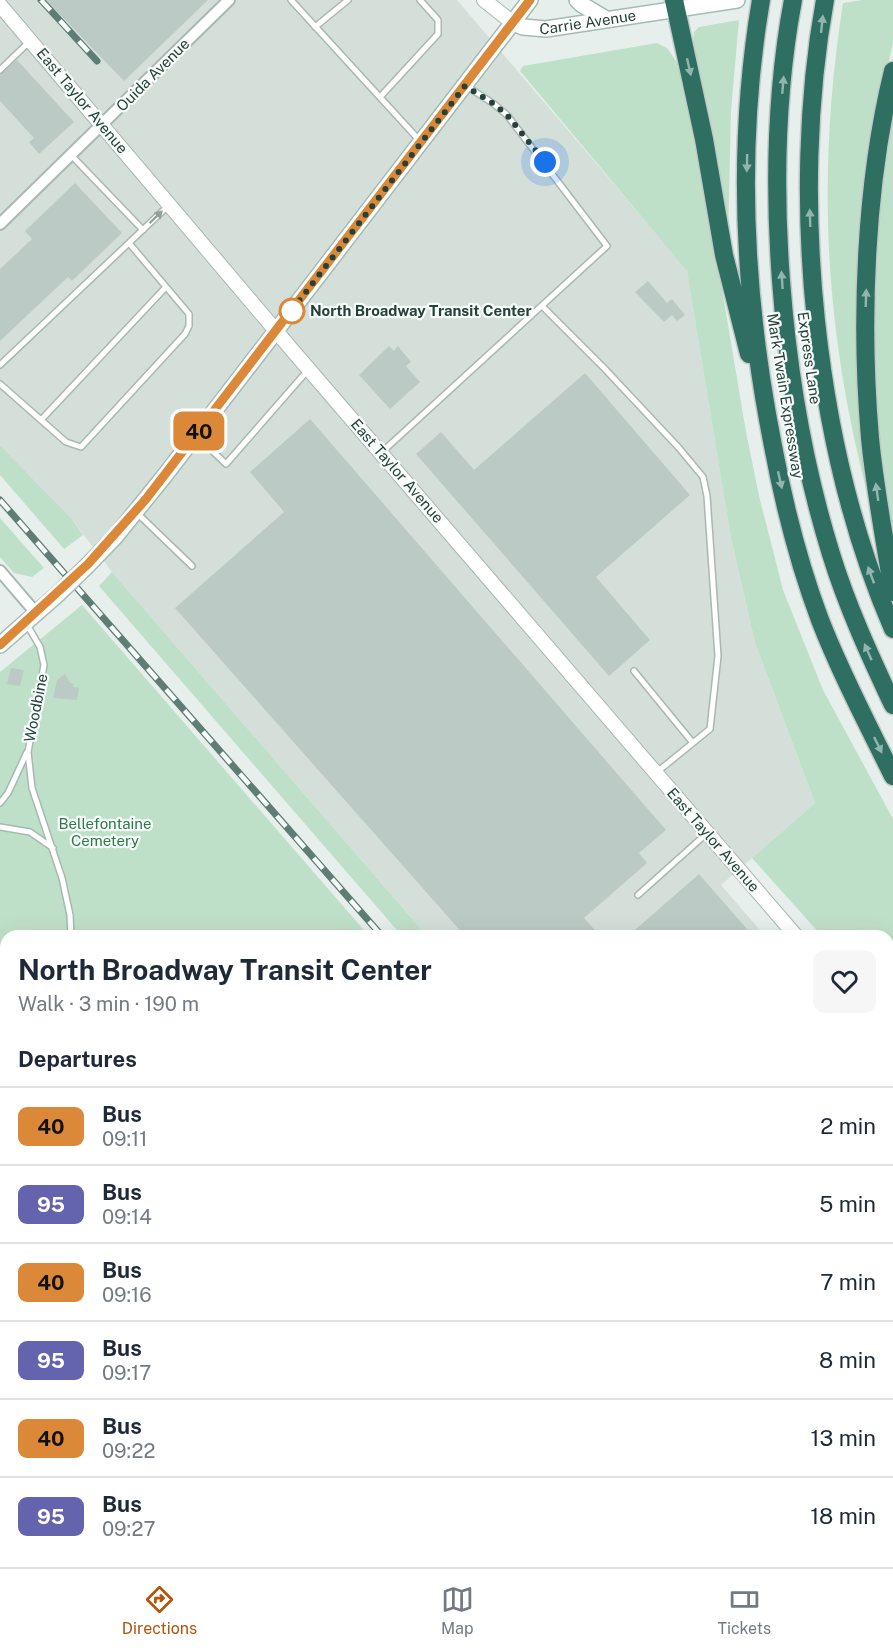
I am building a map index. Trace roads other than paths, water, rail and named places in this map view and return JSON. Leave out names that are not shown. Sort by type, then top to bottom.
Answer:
[{"type":"highway","name":"Mark Twain Expressway","points":[[761,0],[748,120],[747,221],[754,322],[768,422],[789,521],[820,620],[839,666],[893,776]]},
{"type":"highway","name":"Express Lane","points":[[793,0],[785,55],[779,155],[780,256],[789,356],[807,455],[831,553],[866,648],[893,705]]},
{"type":"highway","points":[[825,0],[812,111],[810,161],[810,211],[816,312],[830,411],[850,508],[864,556],[893,629]]},
{"type":"highway","points":[[675,5],[704,139],[724,255],[744,339],[768,422]]},
{"type":"highway","points":[[893,71],[882,120],[872,201],[867,263],[865,357],[870,441],[893,592]]},
{"type":"main road","points":[[0,645],[58,594],[135,512],[530,0]]},
{"type":"main road","points":[[577,0],[606,19]]},
{"type":"main road","name":"Carrie Avenue","points":[[513,23],[523,27],[546,30],[675,5],[714,4],[737,0]]},
{"type":"street","name":"Ouida Avenue","points":[[0,224],[229,0]]},
{"type":"street","name":"Carrie Avenue","points":[[484,0],[513,23]]},
{"type":"street","name":"East Taylor Avenue","points":[[0,5],[276,331],[791,930]]},
{"type":"street","points":[[0,571],[31,617]]},
{"type":"street","points":[[0,1097],[0,1119]]},
{"type":"lane","points":[[291,0],[381,96],[421,143]]},
{"type":"lane","points":[[315,27],[348,0]]},
{"type":"lane","points":[[381,96],[438,34],[440,27],[438,20],[420,0]]},
{"type":"lane","points":[[0,69],[30,41]]},
{"type":"lane","points":[[381,453],[607,246],[507,115],[465,86]]},
{"type":"lane","points":[[71,155],[143,230]]},
{"type":"lane","points":[[0,365],[169,205]]},
{"type":"lane","points":[[0,384],[66,442],[81,447],[185,334],[189,326],[189,314],[129,243]]},
{"type":"lane","points":[[41,420],[166,288]]},
{"type":"lane","points":[[542,306],[604,368],[703,477],[707,495],[718,657],[710,729],[656,773]]},
{"type":"lane","points":[[196,435],[226,464],[309,369]]},
{"type":"lane","points":[[135,512],[192,566]]},
{"type":"lane","name":"Woodbine","points":[[31,617],[44,665],[28,752],[32,788],[62,878],[71,930]]},
{"type":"lane","points":[[634,671],[693,743]]},
{"type":"lane","points":[[0,804],[8,793],[28,752]]},
{"type":"lane","points":[[0,827],[30,832],[53,848]]},
{"type":"lane","points":[[638,895],[707,833]]},
{"type":"railway","points":[[41,0],[97,61]]},
{"type":"railway","points":[[0,500],[377,930]]},
{"type":"place","name":"North Broadway Transit Center","points":[[292,311]]},
{"type":"park label","name":"Bellefontaine Cemetery","points":[[105,832]]}]
